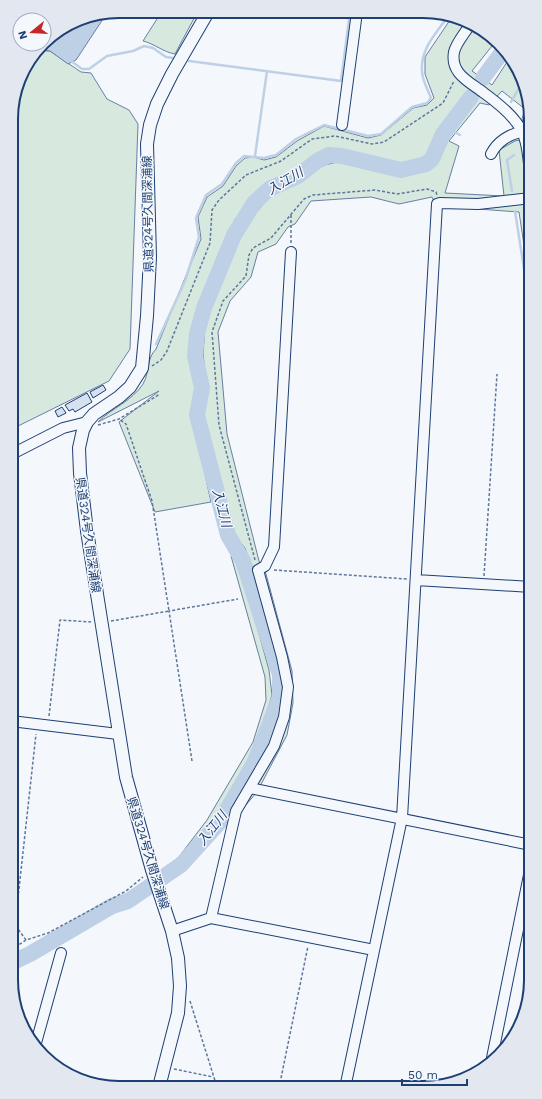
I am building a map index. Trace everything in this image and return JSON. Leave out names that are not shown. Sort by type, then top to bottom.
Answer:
[{"type":"main road","name":"県道324号久間深浦線","points":[[161,1081],[178,1012],[180,986],[178,958],[172,931],[152,870],[126,777],[101,622],[80,473],[80,448],[85,426],[94,414],[119,397],[130,387],[142,368],[147,323],[150,257],[147,144],[150,125],[157,104],[172,74],[205,18]]},
{"type":"street","points":[[342,125],[356,18]]},
{"type":"street","points":[[468,28],[454,50],[453,61],[461,76],[483,92],[511,117],[522,132],[524,143]]},
{"type":"street","points":[[491,154],[494,147],[513,133],[522,132]]},
{"type":"street","points":[[346,1081],[402,818],[437,204],[478,204],[524,199]]},
{"type":"street","points":[[212,918],[236,811],[274,746],[284,718],[288,687],[282,657],[258,570],[265,566],[274,547],[291,252]]},
{"type":"street","points":[[18,451],[63,428],[85,426]]},
{"type":"street","points":[[416,580],[524,587]]},
{"type":"street","points":[[18,722],[118,734]]},
{"type":"street","points":[[250,788],[524,844]]},
{"type":"street","points":[[493,1052],[524,900]]},
{"type":"street","points":[[172,931],[212,918],[374,950]]},
{"type":"street","points":[[37,1039],[60,954]]},
{"type":"path","points":[[142,368],[150,367],[161,360],[167,351],[210,244],[212,210],[219,200],[246,175],[281,161],[312,139],[335,136],[372,144],[384,142],[443,103],[452,83],[461,76]]},
{"type":"path","points":[[258,570],[219,425],[212,332],[223,301],[246,276],[249,255],[253,248],[271,238],[304,199],[312,195],[375,190],[398,194],[427,189],[436,192],[440,203]]},
{"type":"path","points":[[291,215],[291,252]]},
{"type":"path","points":[[483,584],[497,374]]},
{"type":"path","points":[[85,426],[119,419],[160,394]]},
{"type":"path","points":[[119,419],[126,424],[152,501],[192,761]]},
{"type":"path","points":[[274,570],[416,580]]},
{"type":"path","points":[[18,903],[42,725],[60,620],[101,622],[238,599]]},
{"type":"path","points":[[18,945],[26,940],[48,933],[126,891],[152,870]]},
{"type":"path","points":[[18,929],[26,940]]},
{"type":"path","points":[[280,1081],[310,937]]},
{"type":"path","points":[[180,986],[188,996],[215,1081]]},
{"type":"path","points":[[165,1067],[213,1077]]},
{"type":"shaded area","points":[[158,18],[194,18],[175,54],[143,41]]},
{"type":"shaded area","points":[[449,21],[468,28],[492,45],[472,71],[492,85],[507,63],[514,74],[521,93],[523,108],[502,91],[489,105],[480,103],[449,141],[459,146],[445,193],[504,196],[499,150],[515,141],[524,139],[524,245],[519,212],[436,206],[432,197],[399,204],[371,197],[311,201],[295,224],[288,227],[276,244],[258,252],[251,277],[230,301],[218,332],[227,434],[259,561],[266,574],[292,671],[293,703],[287,735],[257,792],[239,813],[268,748],[282,698],[282,675],[245,548],[230,530],[207,445],[201,406],[207,390],[203,354],[205,327],[215,296],[242,230],[269,197],[321,166],[337,162],[406,174],[435,163],[447,136],[474,99],[469,95],[441,126],[429,155],[410,166],[336,151],[318,157],[263,189],[235,219],[190,340],[196,374],[193,409],[198,442],[211,502],[155,512],[119,422],[159,391],[98,422],[128,400],[143,384],[147,375],[149,361],[156,349],[201,239],[198,217],[207,197],[223,186],[236,166],[245,158],[254,157],[264,160],[276,157],[297,141],[324,126],[368,138],[381,135],[413,108],[427,105],[434,98],[425,74],[425,57]]},
{"type":"shaded area","points":[[43,52],[51,52],[81,72],[91,73],[107,99],[129,110],[138,124],[130,349],[109,381],[18,426],[18,113],[21,93],[26,80]]},
{"type":"shaded area","points":[[524,114],[524,124],[522,119]]},
{"type":"shaded area","points":[[231,556],[240,565],[269,670],[272,695],[258,742],[215,818],[180,862],[158,872],[178,858],[207,820],[253,742],[266,700],[265,677]]},
{"type":"water","points":[[103,19],[76,60],[68,64],[51,52],[52,44],[63,35],[80,26],[93,21]]},
{"type":"building","points":[[103,385],[106,390],[93,398],[90,392]]},
{"type":"building","points":[[87,393],[92,402],[75,412],[73,409],[69,411],[65,405]]},
{"type":"building","points":[[62,407],[66,413],[58,417],[55,411]]},
{"type":"waterway","points":[[189,61],[341,81],[349,18]]},
{"type":"waterway","points":[[156,344],[185,281],[199,237],[196,218],[206,195],[222,184],[236,163],[244,156],[264,158],[276,155],[296,139],[324,125],[368,136],[381,134],[412,107],[427,103],[431,98],[422,74],[422,63],[426,48],[445,20]]},
{"type":"waterway","points":[[71,61],[82,69],[89,69],[107,56],[133,51],[144,46],[153,48],[166,57],[173,58]]},
{"type":"waterway","name":"入江川","points":[[483,78],[501,54]]},
{"type":"waterway","points":[[255,156],[267,71]]},
{"type":"waterway","points":[[511,102],[519,88]]},
{"type":"waterway","name":"入江川","points":[[18,960],[112,906],[128,901],[181,865],[219,823],[254,764],[280,697],[280,675],[243,561],[228,535],[197,415],[202,388],[195,356],[197,334],[204,308],[234,235],[254,203],[269,189],[298,176],[317,161],[329,155],[342,156],[401,170],[426,164],[432,159],[443,134],[471,97]]},
{"type":"waterway","points":[[447,128],[460,135]]},
{"type":"waterway","points":[[512,191],[507,160],[514,155]]},
{"type":"waterway","points":[[515,211],[524,269]]}]
